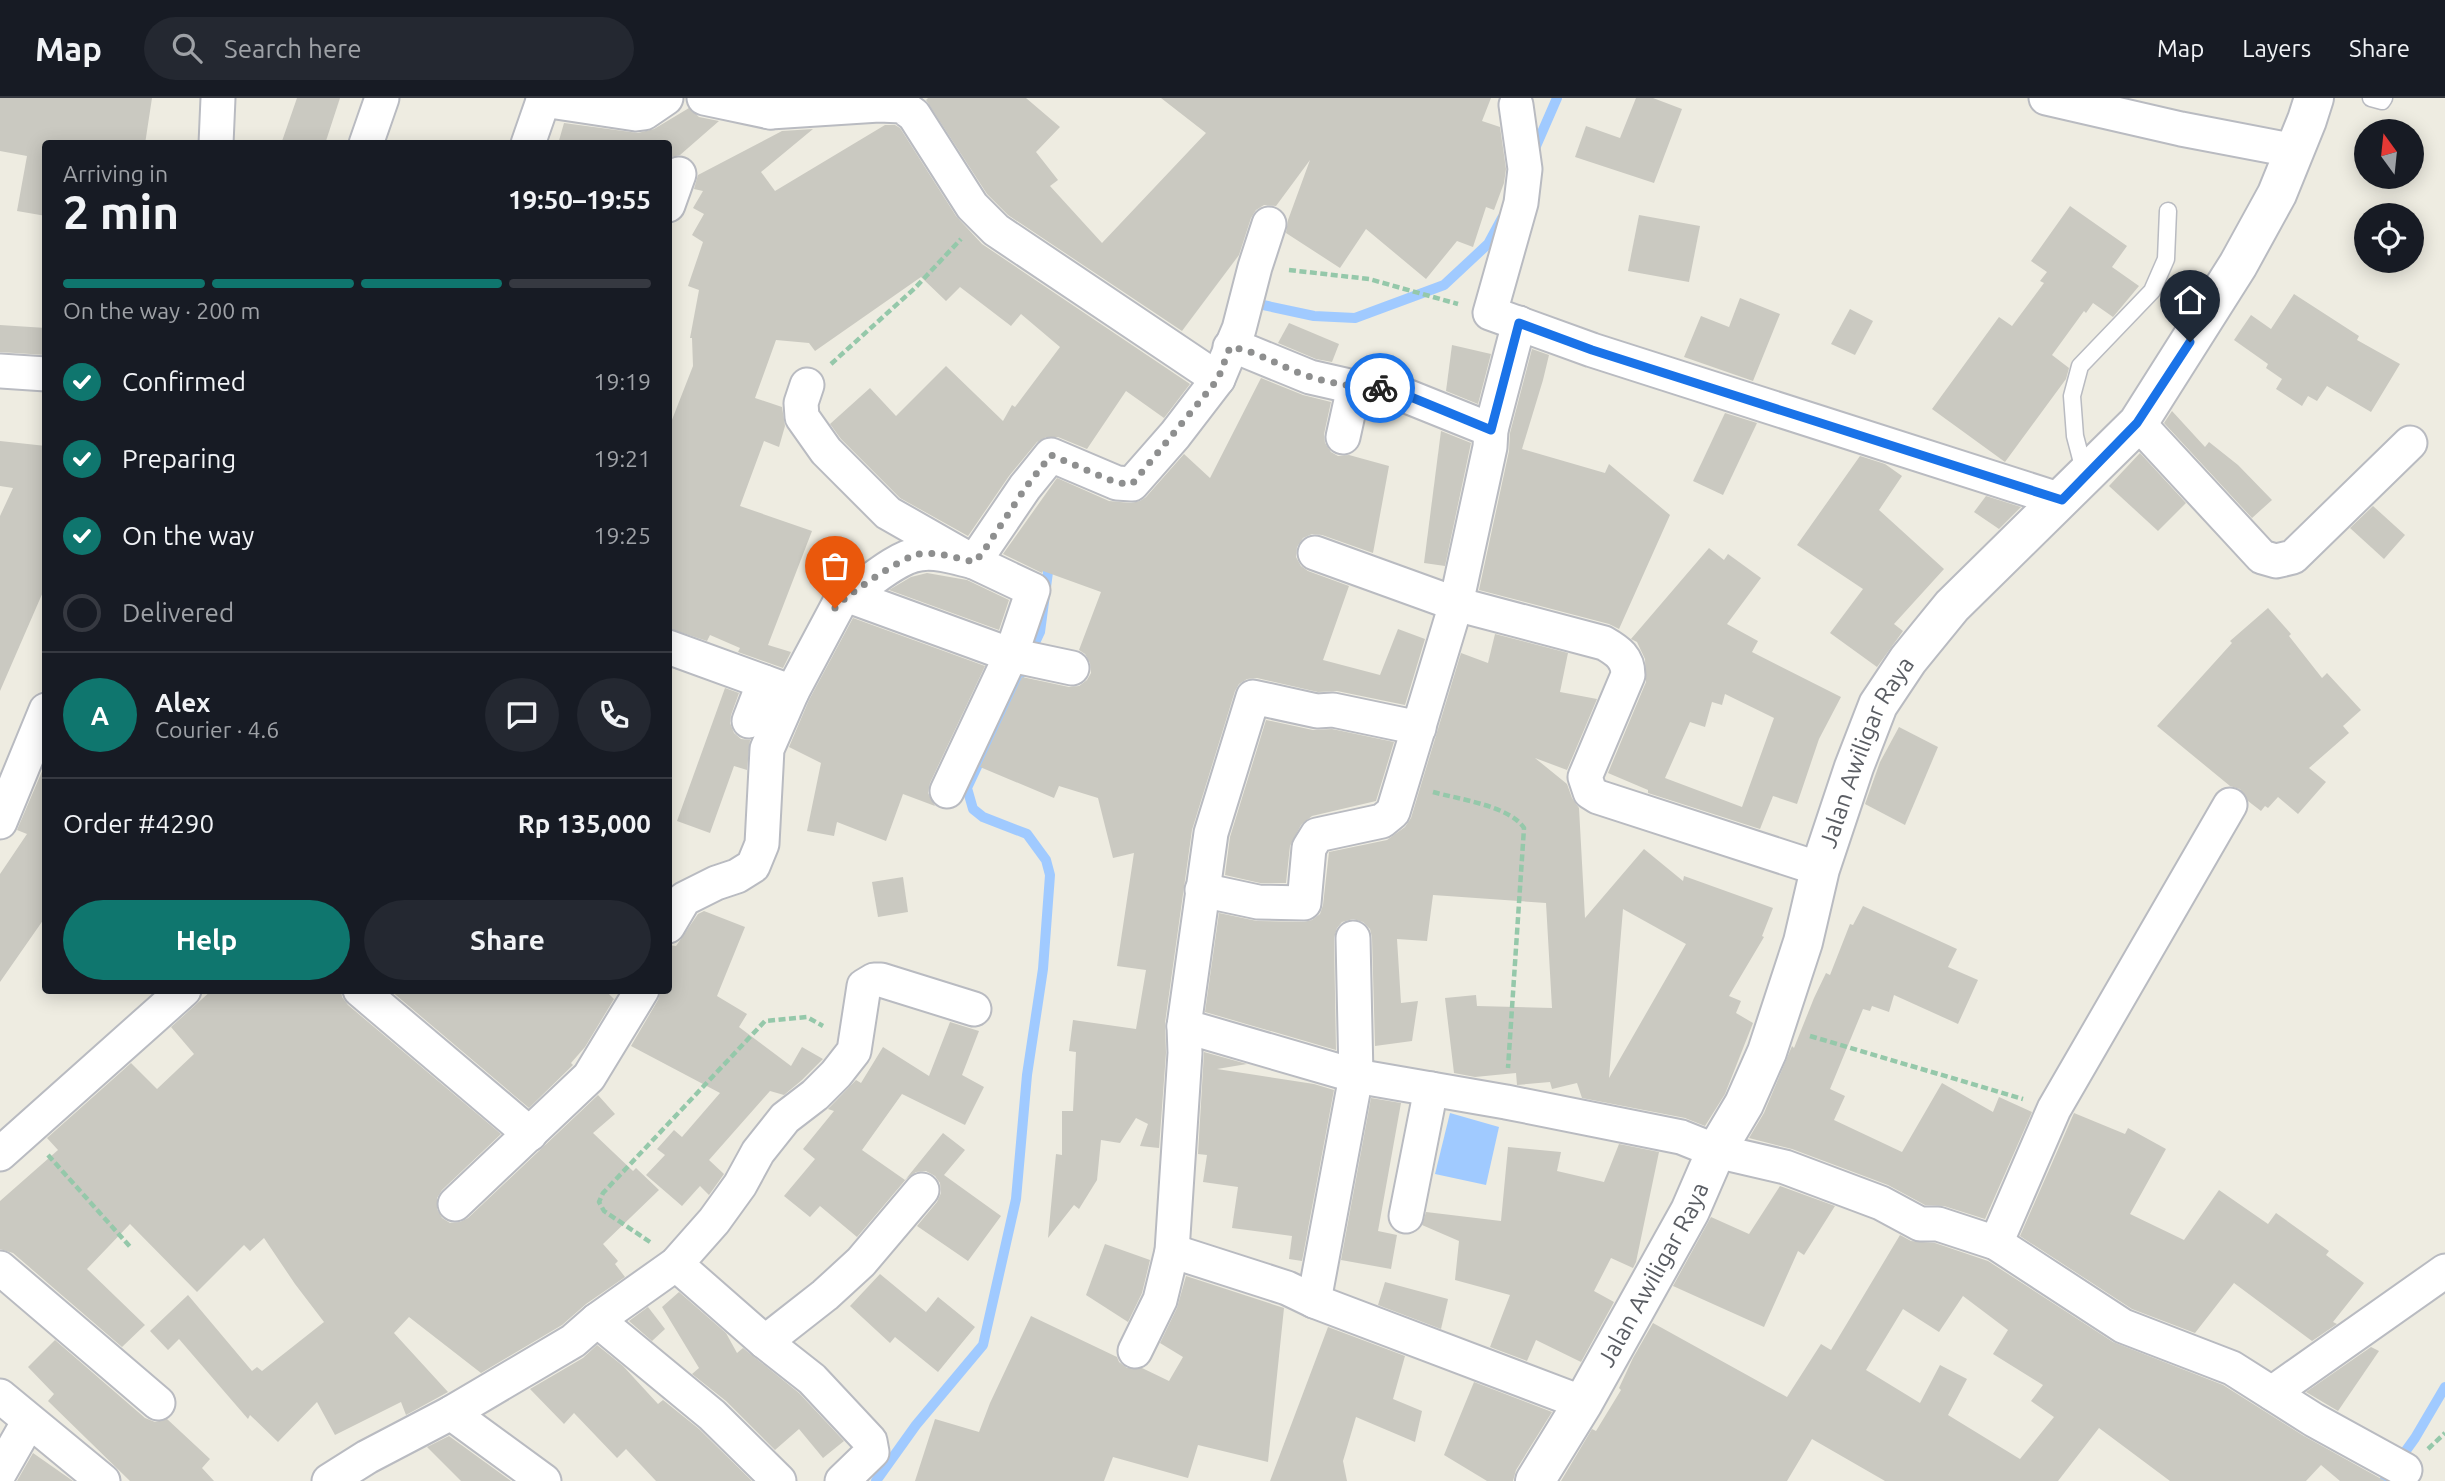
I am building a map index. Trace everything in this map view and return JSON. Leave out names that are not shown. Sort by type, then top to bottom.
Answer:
[{"type":"street","points":[[216,140],[218,98]]},
{"type":"street","points":[[367,140],[382,98]]},
{"type":"street","points":[[529,140],[544,99],[636,114],[644,113],[666,98]]},
{"type":"street","points":[[704,98],[776,105],[902,106],[914,115],[981,217],[996,230],[1218,379]]},
{"type":"street","points":[[2046,98],[2181,129],[2296,151]]},
{"type":"street","name":"Jalan Awiligar Raya","points":[[1535,1481],[1583,1403],[1690,1210],[1716,1151],[1744,1104],[1767,1052],[1803,942],[1820,869],[1878,705],[1908,660],[1952,606],[2137,423],[2238,265],[2277,194],[2296,151],[2314,98]]},
{"type":"street","points":[[1202,890],[1258,902],[1304,903],[1310,848],[1317,835],[1382,821],[1393,812],[1456,604],[1490,447],[1504,318],[1525,169],[1516,105]]},
{"type":"street","points":[[672,194],[679,174]]},
{"type":"street","points":[[974,562],[1051,455],[1117,483],[1132,484],[1218,379],[1239,329],[1269,224]]},
{"type":"street","points":[[1504,318],[1606,354],[2074,488]]},
{"type":"street","points":[[1230,347],[1244,350],[1310,377],[1354,387],[1389,388],[1491,430]]},
{"type":"street","points":[[0,371],[42,374]]},
{"type":"street","points":[[807,385],[801,403],[802,417],[826,451],[888,513],[974,562],[1032,590],[1011,655],[947,791]]},
{"type":"street","points":[[1342,437],[1354,387]]},
{"type":"street","points":[[2137,423],[2262,557],[2276,561],[2293,557],[2410,443]]},
{"type":"street","points":[[1315,553],[1456,604],[1604,643],[1619,652],[1628,664],[1628,675],[1585,777],[1590,792],[1598,797],[1820,869]]},
{"type":"street","points":[[749,721],[778,687],[841,600],[889,569],[919,554],[946,555],[974,562]]},
{"type":"street","points":[[849,596],[1011,655],[1072,668]]},
{"type":"street","points":[[672,649],[778,687]]},
{"type":"street","points":[[672,919],[684,899],[737,876],[753,866],[762,844],[767,749],[778,687]]},
{"type":"street","points":[[1135,1351],[1160,1300],[1172,1251],[1185,1053],[1184,1026],[1202,890],[1211,833],[1253,697],[1419,728]]},
{"type":"street","points":[[0,822],[42,720]]},
{"type":"street","points":[[1996,1243],[2054,1109],[2230,805]]},
{"type":"street","points":[[1314,1301],[1356,1076],[1353,938]]},
{"type":"street","points":[[331,1481],[367,1457],[451,1413],[573,1341],[597,1320],[676,1265],[714,1221],[740,1185],[758,1152],[785,1118],[829,1081],[853,1051],[864,986],[874,980],[974,1009]]},
{"type":"street","points":[[12,1144],[180,994]]},
{"type":"street","points":[[365,994],[530,1134]]},
{"type":"street","points":[[455,1204],[589,1077],[640,994]]},
{"type":"street","points":[[1184,1026],[1356,1076],[1506,1102],[1681,1137],[1716,1151],[1785,1167],[1881,1203],[1920,1224],[1938,1224],[1996,1243],[2123,1326],[2232,1368],[2405,1470]]},
{"type":"street","points":[[1406,1216],[1431,1089]]},
{"type":"street","points":[[765,1342],[825,1295],[860,1262],[922,1190]]},
{"type":"street","points":[[1172,1251],[1287,1288],[1314,1301],[1583,1403]]},
{"type":"street","points":[[676,1265],[812,1380],[870,1441],[872,1452],[842,1481]]},
{"type":"street","points":[[0,1268],[158,1403]]},
{"type":"street","points":[[2272,1393],[2445,1270]]},
{"type":"street","points":[[597,1320],[712,1415],[779,1481]]},
{"type":"street","points":[[0,1395],[103,1481]]},
{"type":"street","points":[[451,1413],[544,1481]]},
{"type":"street","points":[[0,1472],[29,1421]]},
{"type":"lane","points":[[2371,98],[2382,101],[2384,98]]},
{"type":"lane","points":[[2074,488],[2076,436],[2072,396],[2080,366],[2152,291],[2166,259],[2168,211]]},
{"type":"path","points":[[807,385],[915,288],[981,217]]},
{"type":"path","points":[[1255,267],[1369,279],[1504,318]]},
{"type":"path","points":[[1402,784],[1506,813],[1519,820],[1524,828],[1506,1102]]},
{"type":"path","points":[[676,1265],[638,1232],[604,1210],[599,1202],[603,1193],[765,1021],[807,1017],[843,1038],[853,1051]]},
{"type":"path","points":[[1776,1025],[2054,1109]]},
{"type":"path","points":[[12,1144],[44,1152],[132,1249]]},
{"type":"water","points":[[1450,1113],[1499,1127],[1486,1185],[1435,1174]]},
{"type":"building","points":[[0,98],[152,98],[146,140],[42,140],[42,215],[17,211],[27,156],[0,151]]},
{"type":"building","points":[[297,98],[340,98],[326,140],[282,140]]},
{"type":"building","points":[[1026,98],[1060,127],[1036,152],[1058,180],[1050,186],[1102,243],[1206,133],[1161,98],[1491,98],[1482,121],[1500,127],[1506,169],[1494,210],[1486,207],[1473,247],[1457,241],[1426,279],[1366,229],[1340,268],[1286,233],[1288,220],[1310,160],[1276,206],[1264,205],[1256,210],[1239,255],[1182,331],[1008,215],[987,194],[926,100]]},
{"type":"building","points":[[1636,98],[1653,98],[1682,109],[1654,183],[1575,157],[1586,126],[1620,138]]},
{"type":"building","points":[[689,108],[699,117],[719,121],[680,155],[672,157],[672,140],[559,140],[564,123],[638,133],[654,129]]},
{"type":"building","points":[[885,125],[895,125],[900,128],[956,216],[982,244],[1190,384],[1164,418],[1126,391],[1087,449],[1058,437],[1046,437],[1037,442],[1009,476],[968,536],[900,498],[841,439],[830,424],[870,388],[896,416],[946,366],[1003,421],[1012,405],[1015,407],[1060,347],[1021,314],[1011,326],[960,287],[946,301],[921,277],[815,351],[809,343],[776,340],[755,398],[782,407],[785,426],[779,447],[764,441],[740,506],[812,531],[768,645],[791,652],[783,668],[738,652],[740,648],[710,635],[707,641],[672,629],[672,420],[693,366],[690,338],[699,290],[688,286],[703,242],[692,235],[704,214],[693,208],[703,191],[694,189],[698,175],[782,131],[813,129],[761,172],[775,191]]},
{"type":"building","points":[[2070,206],[2127,246],[2112,267],[2139,286],[2113,317],[2093,303],[2086,313],[2084,311],[2052,355],[2069,368],[2066,379],[2005,462],[1932,409],[1999,317],[2012,326],[2044,283],[2040,281],[2047,272],[2031,261]]},
{"type":"building","points":[[1639,215],[1700,226],[1689,282],[1628,271]]},
{"type":"building","points":[[2294,294],[2359,336],[2357,340],[2400,364],[2371,412],[2327,386],[2317,401],[2308,396],[2302,406],[2276,389],[2282,379],[2266,368],[2268,364],[2234,340],[2251,315],[2271,329]]},
{"type":"building","points":[[1740,298],[1780,314],[1753,381],[1684,357],[1701,316],[1729,327]]},
{"type":"building","points":[[1850,309],[1873,321],[1855,355],[1831,344]]},
{"type":"building","points":[[1289,323],[1339,344],[1332,362],[1316,359],[1278,343]]},
{"type":"building","points":[[0,325],[42,328],[42,355],[0,352]]},
{"type":"building","points":[[1452,345],[1491,354],[1478,404],[1446,391]]},
{"type":"building","points":[[1532,349],[1549,355],[1522,449],[1605,473],[1609,464],[1670,515],[1619,629],[1609,624],[1479,590],[1509,451],[1510,433]]},
{"type":"building","points":[[1261,378],[1303,395],[1331,402],[1324,434],[1325,443],[1331,452],[1338,456],[1349,455],[1389,466],[1373,553],[1312,534],[1303,538],[1297,547],[1296,557],[1301,566],[1349,586],[1323,660],[1380,675],[1398,629],[1425,639],[1405,705],[1337,691],[1318,692],[1257,678],[1247,679],[1239,684],[1192,830],[1165,1023],[1166,1053],[1159,1148],[1140,1146],[1148,1124],[1136,1118],[1120,1143],[1101,1140],[1097,1180],[1079,1209],[1074,1205],[1048,1238],[1056,1154],[1062,1155],[1062,1111],[1073,1111],[1076,1052],[1069,1051],[1073,1020],[1136,1029],[1146,970],[1117,966],[1134,853],[1113,858],[1098,798],[1059,786],[1054,798],[980,767],[1022,677],[1069,687],[1079,686],[1087,680],[1091,673],[1090,663],[1079,650],[1101,592],[1043,571],[1042,573],[1003,554],[1057,478],[1109,501],[1131,503],[1146,497],[1184,454],[1210,478]]},
{"type":"building","points":[[2172,411],[2205,447],[2209,442],[2238,465],[2272,500],[2252,518],[2164,423]]},
{"type":"building","points":[[1725,413],[1757,423],[1723,495],[1693,481]]},
{"type":"building","points":[[1441,431],[1471,443],[1445,566],[1424,563]]},
{"type":"building","points":[[0,441],[42,446],[42,594],[0,691],[0,516],[13,488],[0,486]]},
{"type":"building","points":[[2140,453],[2186,503],[2158,531],[2109,486]]},
{"type":"building","points":[[1860,456],[1885,464],[1902,476],[1879,510],[1944,569],[1894,624],[1903,631],[1877,667],[1830,633],[1863,589],[1797,545]]},
{"type":"building","points":[[1986,496],[2021,507],[1999,529],[1974,512]]},
{"type":"building","points":[[2373,506],[2405,535],[2384,559],[2350,528]]},
{"type":"building","points":[[1709,548],[1724,560],[1728,554],[1761,578],[1727,624],[1758,641],[1752,652],[1841,697],[1819,739],[1797,804],[1773,796],[1760,829],[1648,793],[1648,790],[1608,773],[1646,682],[1645,659],[1637,642],[1631,639]],"holes":[[[1725,694],[1774,718],[1742,807],[1665,778],[1690,722],[1705,727],[1712,702],[1722,705]]]},
{"type":"building","points":[[927,573],[967,580],[1009,600],[999,630],[889,590],[911,577]]},
{"type":"building","points":[[2268,608],[2291,634],[2289,636],[2322,678],[2327,673],[2361,710],[2343,726],[2349,733],[2309,768],[2326,782],[2298,814],[2278,797],[2268,808],[2265,806],[2261,811],[2248,801],[2240,789],[2230,786],[2157,726],[2232,643],[2230,641]]},
{"type":"building","points":[[853,618],[985,666],[930,783],[928,793],[935,806],[903,794],[886,841],[837,822],[834,836],[807,831],[821,763],[789,747],[809,700]]},
{"type":"building","points":[[1495,634],[1568,653],[1560,692],[1597,699],[1567,770],[1535,758],[1567,784],[1579,808],[1585,918],[1644,849],[1683,881],[1684,876],[1773,908],[1762,936],[1764,937],[1729,996],[1741,1001],[1736,1013],[1753,1023],[1725,1094],[1705,1126],[1685,1118],[1582,1098],[1577,1083],[1552,1089],[1550,1082],[1517,1085],[1516,1073],[1475,1077],[1454,1073],[1445,998],[1476,995],[1477,1006],[1552,1008],[1546,903],[1433,895],[1427,941],[1397,939],[1401,1003],[1418,1001],[1412,1041],[1375,1046],[1372,937],[1370,929],[1363,922],[1353,919],[1342,922],[1334,938],[1336,1050],[1205,1012],[1219,913],[1257,921],[1304,922],[1320,914],[1329,852],[1387,840],[1405,827],[1411,818],[1461,653],[1488,663]],"holes":[[[1623,909],[1686,944],[1609,1078]]]},
{"type":"building","points":[[725,688],[739,693],[730,723],[734,733],[741,739],[750,740],[747,770],[734,766],[710,833],[677,821]]},
{"type":"building","points":[[1266,720],[1313,730],[1332,729],[1394,742],[1376,801],[1312,816],[1301,825],[1290,846],[1286,883],[1260,883],[1225,875],[1230,837]]},
{"type":"building","points":[[1899,727],[1938,747],[1905,825],[1865,804],[1880,762]]},
{"type":"building","points":[[42,771],[42,922],[0,982],[0,874],[27,834],[17,830]]},
{"type":"building","points":[[903,877],[908,912],[878,917],[872,882]]},
{"type":"building","points":[[1863,906],[1957,949],[1948,967],[1978,980],[1958,1024],[1894,995],[1889,1012],[1872,1006],[1870,1011],[1863,1009],[1830,1089],[1845,1096],[1834,1120],[1902,1152],[1942,1083],[1993,1112],[1999,1097],[2032,1112],[1985,1219],[1944,1206],[1925,1205],[1888,1185],[1792,1149],[1749,1138],[1764,1113],[1826,973],[1830,975],[1850,924],[1853,925]]},
{"type":"building","points":[[704,911],[745,927],[717,996],[747,1014],[739,1027],[791,1066],[802,1047],[823,1059],[784,1095],[770,1091],[709,1160],[724,1174],[709,1195],[700,1186],[682,1206],[646,1175],[665,1155],[657,1149],[674,1130],[682,1137],[720,1093],[631,1046],[660,994],[672,994],[672,946],[676,946],[698,914]]},
{"type":"building","points":[[208,994],[342,994],[348,1005],[501,1134],[442,1190],[437,1198],[437,1209],[442,1218],[450,1223],[468,1218],[598,1095],[615,1114],[593,1133],[633,1171],[636,1168],[659,1190],[603,1244],[618,1261],[615,1264],[625,1277],[586,1304],[562,1325],[481,1373],[409,1317],[394,1333],[448,1392],[406,1415],[401,1402],[335,1435],[317,1402],[278,1442],[250,1415],[248,1419],[179,1339],[168,1350],[150,1331],[188,1295],[252,1371],[257,1367],[262,1371],[324,1322],[264,1238],[250,1251],[244,1245],[197,1292],[130,1224],[87,1269],[145,1325],[122,1347],[13,1253],[0,1249],[0,1201],[58,1150],[47,1138],[131,1063],[157,1089],[194,1054],[171,1027]]},
{"type":"building","points":[[395,994],[609,994],[614,999],[585,1047],[571,1063],[573,1065],[529,1108]]},
{"type":"building","points":[[950,1022],[979,1031],[962,1075],[984,1087],[965,1125],[902,1094],[862,1150],[905,1180],[943,1133],[965,1150],[944,1175],[1001,1216],[968,1261],[917,1226],[941,1193],[940,1183],[926,1171],[916,1172],[907,1178],[857,1237],[820,1206],[810,1217],[784,1196],[815,1159],[803,1149],[834,1111],[828,1109],[856,1080],[861,1083],[883,1047],[929,1076]]},
{"type":"building","points":[[1204,1052],[1247,1064],[1217,1069],[1314,1084],[1334,1090],[1302,1261],[1289,1259],[1292,1236],[1232,1228],[1238,1187],[1203,1182],[1207,1155],[1198,1154]]},
{"type":"building","points":[[1371,1098],[1401,1103],[1378,1231],[1397,1235],[1391,1269],[1341,1260]]},
{"type":"building","points":[[2074,1113],[2125,1134],[2128,1128],[2166,1149],[2130,1214],[2184,1240],[2219,1190],[2268,1224],[2276,1213],[2329,1251],[2326,1255],[2364,1283],[2333,1322],[2337,1324],[2312,1341],[2234,1283],[2195,1333],[2132,1309],[2020,1236]]},
{"type":"building","points":[[1619,1144],[1659,1152],[1636,1262],[1633,1268],[1611,1258],[1594,1291],[1614,1302],[1581,1362],[1536,1340],[1527,1361],[1490,1347],[1510,1295],[1455,1280],[1459,1241],[1422,1225],[1426,1212],[1501,1221],[1508,1147],[1561,1152],[1557,1171],[1604,1182]]},
{"type":"building","points":[[1780,1186],[1835,1206],[1804,1255],[1798,1251],[1764,1327],[1673,1286],[1711,1217],[1749,1234]]},
{"type":"building","points":[[1900,1235],[1911,1241],[1935,1243],[1988,1261],[2113,1342],[2223,1385],[2304,1436],[2385,1481],[2340,1481],[2321,1465],[2306,1481],[2170,1481],[2099,1428],[2058,1481],[1885,1481],[1812,1439],[1787,1481],[1561,1481],[1592,1429],[1596,1431],[1621,1390],[1619,1388],[1633,1358],[1653,1323],[1787,1397],[1821,1344],[1831,1350]],"holes":[[[1963,1296],[2008,1330],[1993,1354],[2043,1385],[2031,1401],[2054,1417],[2020,1459],[1948,1415],[1967,1379],[1940,1365],[1920,1403],[1866,1370],[1903,1309],[1939,1332]]]},
{"type":"building","points":[[1105,1244],[1150,1260],[1142,1293],[1128,1322],[1086,1295]]},
{"type":"building","points":[[880,1274],[926,1312],[938,1297],[975,1327],[938,1372],[895,1337],[890,1343],[850,1306]]},
{"type":"building","points":[[1186,1276],[1284,1308],[1268,1462],[1198,1445],[1188,1478],[1113,1457],[1104,1481],[915,1481],[935,1419],[979,1432],[1031,1316],[1117,1357],[1127,1368],[1142,1368],[1169,1381],[1183,1357],[1160,1343],[1177,1308]]},
{"type":"building","points":[[1385,1282],[1448,1299],[1441,1329],[1378,1305]]},
{"type":"building","points":[[679,1292],[726,1333],[737,1353],[743,1348],[799,1393],[844,1441],[823,1458],[799,1429],[775,1450],[726,1401],[692,1374],[699,1368],[662,1307]]},
{"type":"building","points":[[648,1307],[665,1329],[652,1341],[629,1321]]},
{"type":"building","points":[[1328,1327],[1405,1356],[1393,1399],[1422,1411],[1415,1442],[1356,1417],[1343,1461],[1347,1481],[1270,1481]]},
{"type":"building","points":[[55,1340],[145,1418],[155,1422],[167,1419],[210,1459],[202,1468],[214,1481],[130,1481],[48,1401],[54,1394],[28,1367]]},
{"type":"building","points":[[597,1345],[623,1366],[658,1404],[663,1400],[699,1429],[752,1481],[656,1481],[626,1449],[617,1458],[574,1413],[564,1424],[530,1389],[583,1358]]},
{"type":"building","points":[[2371,1347],[2379,1351],[2338,1411],[2306,1392]]},
{"type":"building","points":[[1474,1382],[1552,1412],[1516,1470],[1513,1481],[1487,1481],[1444,1455]]},
{"type":"building","points":[[449,1436],[511,1481],[461,1481],[427,1447]]},
{"type":"building","points":[[33,1453],[73,1481],[17,1481]]},
{"type":"waterway","points":[[1533,153],[1557,98]]},
{"type":"waterway","points":[[1249,302],[1314,316],[1355,318],[1444,285],[1488,244],[1502,218]]},
{"type":"waterway","points":[[876,1481],[916,1425],[983,1345],[1016,1199],[1027,1075],[1043,969],[1050,875],[1046,860],[1027,834],[983,817],[973,809],[967,788],[1040,632],[1048,572],[1053,561]]},
{"type":"waterway","points":[[2384,1481],[2415,1438],[2445,1387]]},
{"type":"way so far","points":[[835,608],[841,600],[889,569],[919,554],[946,555],[974,562],[1051,455],[1117,483],[1132,484],[1175,435],[1218,379],[1230,347],[1244,350],[1310,377],[1354,387],[1380,388]]},
{"type":"route","points":[[1380,388],[1389,388],[1491,430],[1519,323],[1592,350],[2062,500],[2137,423],[2190,342]]}]
